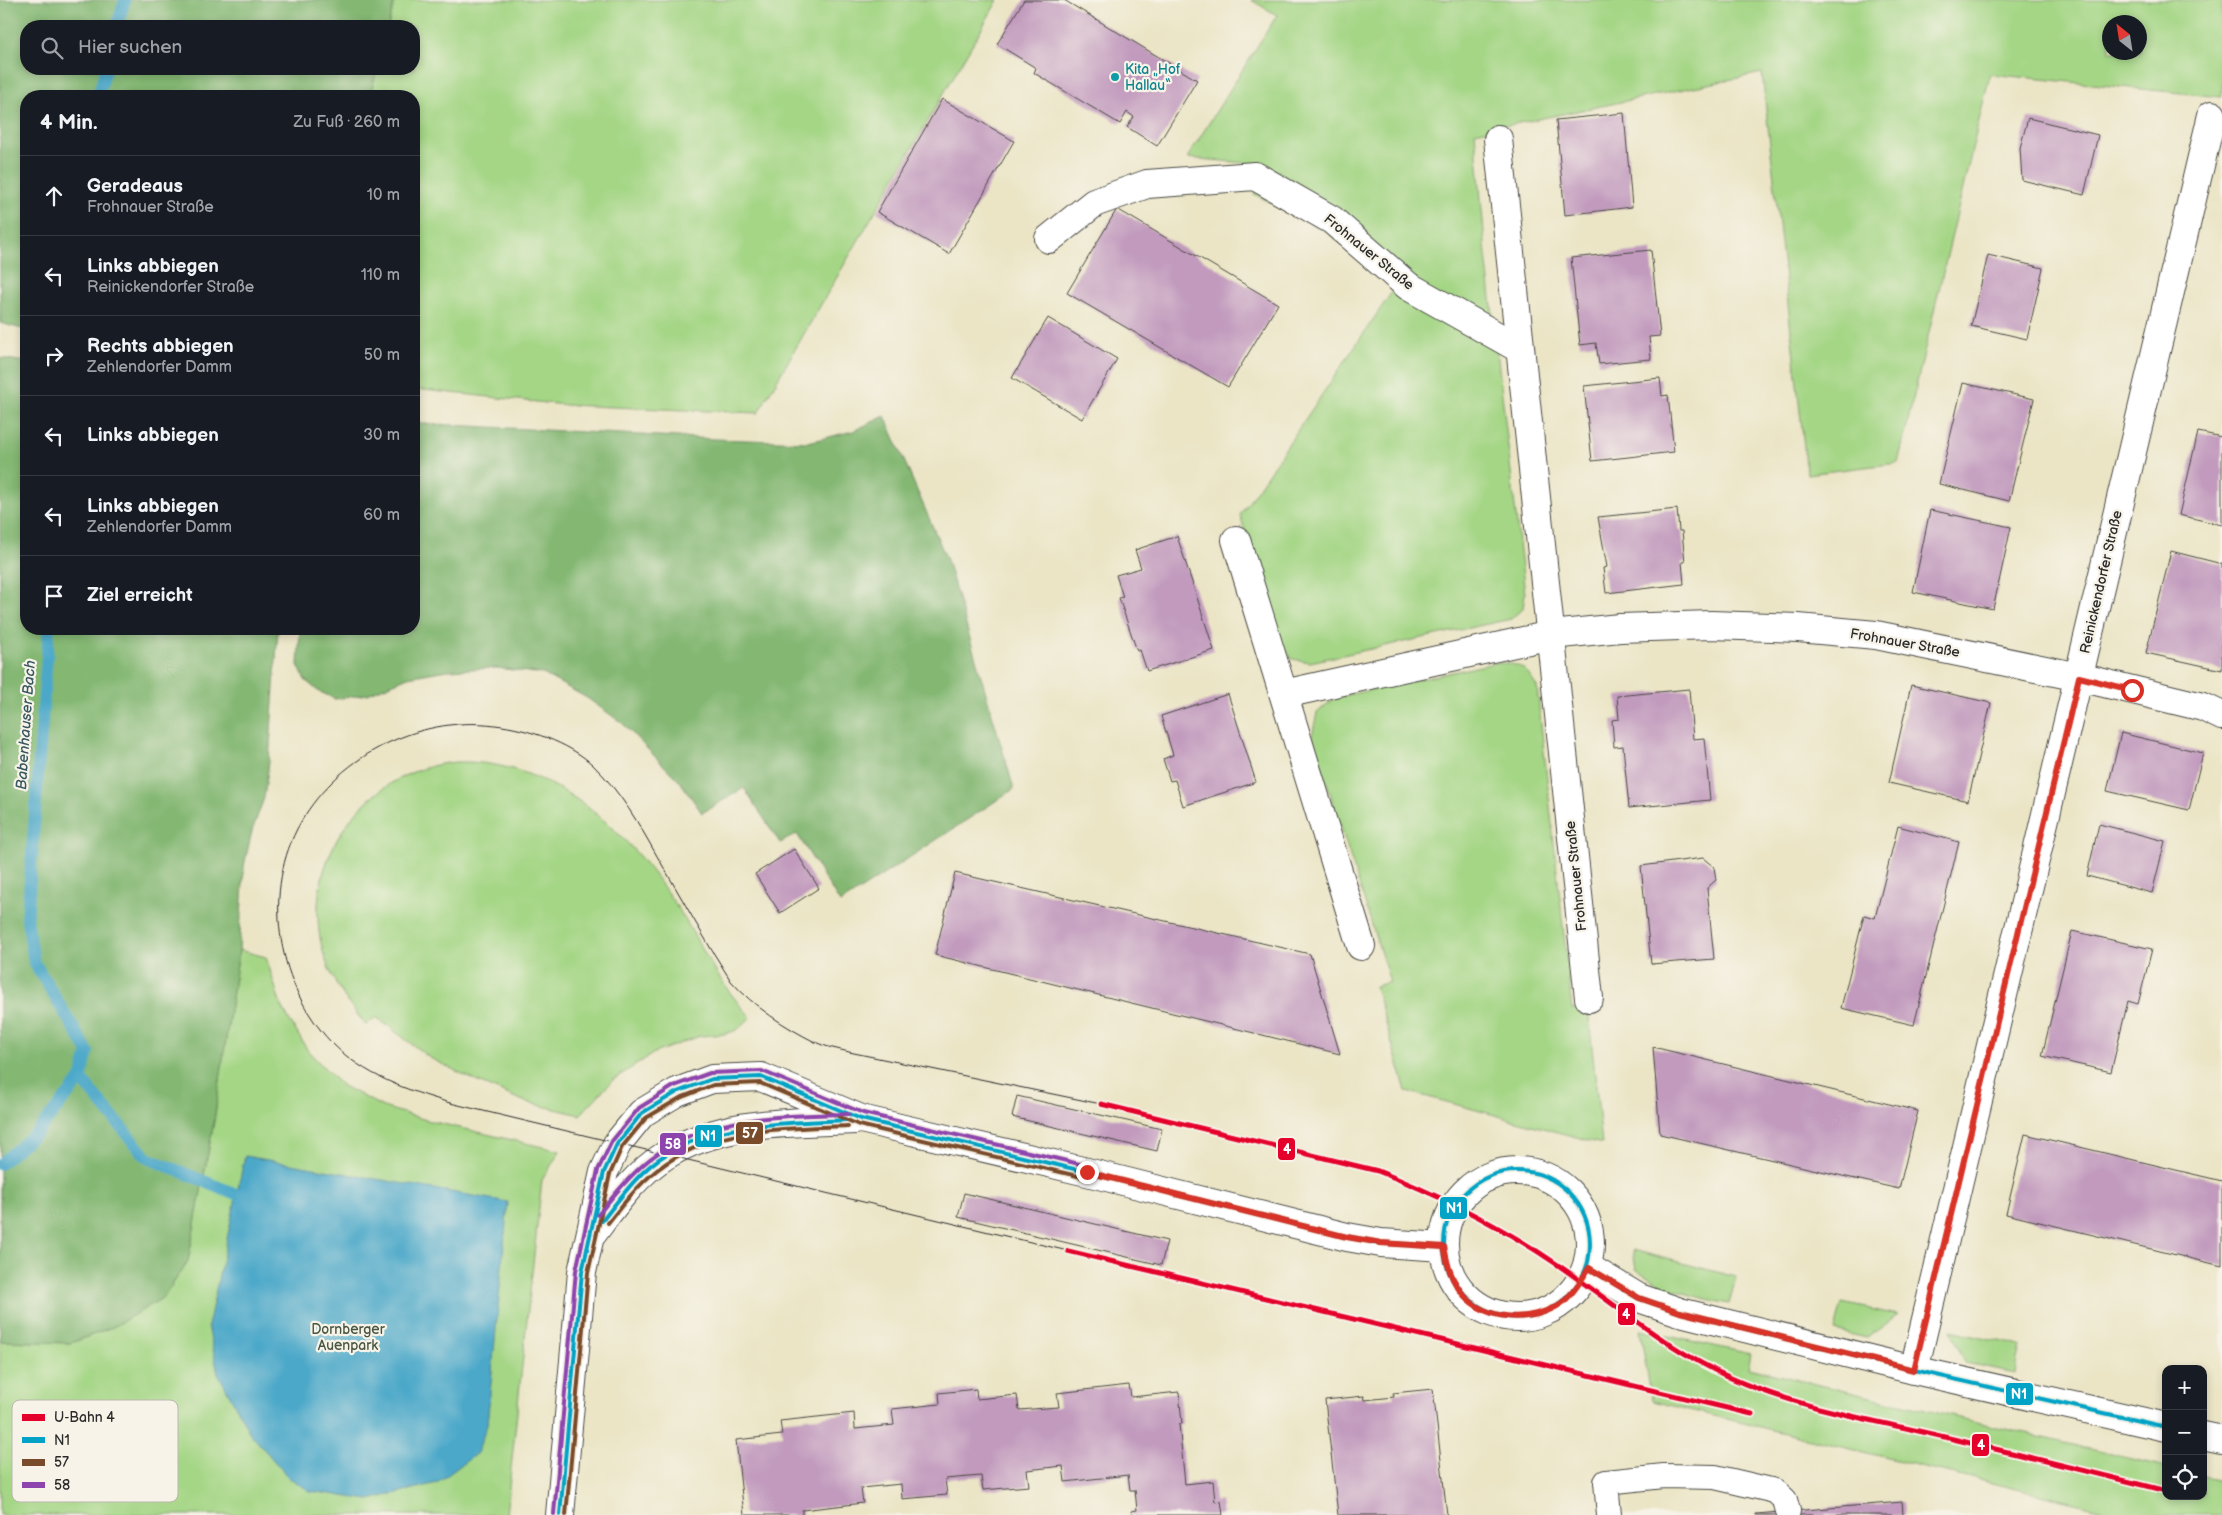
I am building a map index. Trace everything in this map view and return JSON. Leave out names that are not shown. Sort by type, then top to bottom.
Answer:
[{"type":"street","name":"Reinickendorfer Straße","points":[[1914,1370],[2212,115]]},
{"type":"street","name":"Frohnauer Straße","points":[[1498,139],[1589,998]]},
{"type":"street","name":"Frohnauer Straße","points":[[1050,239],[1094,203],[1147,184],[1255,176],[1332,220],[1408,286],[1520,349]]},
{"type":"street","points":[[1236,540],[1361,946]]},
{"type":"street","name":"Frohnauer Straße","points":[[1284,694],[1551,635],[1620,628],[1711,625],[1798,628],[1876,634],[2079,677],[2203,707],[2222,716]]},
{"type":"street","points":[[560,1515],[582,1272],[587,1240],[604,1172],[617,1144],[642,1113],[677,1092],[712,1079],[761,1077],[861,1119],[1087,1172],[1347,1237],[1381,1243],[1444,1247]]},
{"type":"street","points":[[587,1240],[626,1190],[646,1171],[665,1156],[691,1142],[761,1124],[861,1119]]},
{"type":"street","points":[[1510,1171],[1532,1172],[1557,1183],[1573,1196],[1582,1210],[1588,1224],[1591,1243],[1589,1268],[1564,1301],[1542,1313],[1520,1318],[1495,1314],[1474,1304],[1458,1288],[1448,1269],[1444,1247],[1447,1224],[1456,1204],[1471,1187],[1489,1177],[1510,1171]]},
{"type":"street","points":[[1589,1268],[1639,1298],[1680,1312],[1914,1370],[2162,1427]]},
{"type":"street","points":[[2207,1437],[2222,1440]]},
{"type":"lane","points":[[1609,1515],[1606,1482],[1664,1476],[1715,1477],[1776,1491],[1785,1500],[1788,1511]]},
{"type":"green space","points":[[0,0],[395,0],[390,20],[20,20],[20,75],[375,75],[372,90],[20,90],[20,328],[0,323]]},
{"type":"green space","points":[[395,0],[998,0],[758,413],[565,405],[420,390],[420,90],[372,90],[375,75],[420,75],[420,20],[390,20]]},
{"type":"green space","points":[[1251,0],[2222,0],[2222,97],[1990,74],[1898,463],[1807,474],[1762,73],[1475,132],[1486,255],[1525,594],[1523,608],[1511,619],[1310,662],[1292,659],[1280,644],[1240,515],[1396,286],[1322,229],[1254,194],[1269,165],[1187,158],[1277,15]]},
{"type":"green space","points":[[0,358],[20,361],[20,635],[278,635],[269,762],[264,798],[252,831],[244,866],[239,950],[214,1121],[188,1261],[164,1297],[115,1326],[71,1343],[0,1341]]},
{"type":"green space","points":[[885,416],[947,560],[1014,789],[840,903],[797,834],[780,843],[744,788],[702,813],[681,783],[622,723],[587,698],[543,674],[497,668],[447,670],[408,677],[368,694],[335,699],[318,691],[305,680],[298,665],[300,635],[420,635],[420,423],[808,442],[853,431]]},
{"type":"green space","points":[[1494,663],[1520,667],[1529,674],[1537,687],[1572,1009],[1588,1008],[1602,1144],[1406,1091],[1375,986],[1390,982],[1312,736],[1317,713],[1334,698]]},
{"type":"green space","points":[[457,762],[490,764],[522,772],[551,784],[579,801],[604,821],[650,869],[669,895],[727,989],[751,1017],[737,1030],[725,1034],[700,1036],[654,1053],[613,1080],[580,1115],[526,1102],[478,1082],[430,1058],[376,1017],[366,1025],[343,995],[326,961],[318,926],[319,892],[328,859],[343,830],[364,804],[391,783],[422,769]]},
{"type":"green space","name":"Dornberger Auenpark","points":[[239,950],[266,957],[281,1006],[308,1051],[341,1085],[383,1107],[430,1121],[560,1151],[542,1180],[506,1515],[0,1515],[0,1341],[71,1343],[115,1326],[164,1297],[188,1261],[214,1121]]},
{"type":"green space","points":[[1633,1250],[1736,1277],[1729,1304],[1681,1292],[1647,1276],[1636,1269]]},
{"type":"green space","points":[[1842,1303],[1898,1315],[1867,1338],[1835,1331]]},
{"type":"green space","points":[[1640,1330],[1751,1354],[1748,1368],[2162,1466],[2162,1500],[2207,1500],[2207,1477],[2222,1480],[2222,1515],[2124,1515],[1652,1401]]},
{"type":"green space","points":[[1951,1330],[2021,1346],[2015,1373],[1966,1363]]},
{"type":"water","points":[[245,1156],[508,1202],[487,1425],[477,1453],[437,1483],[369,1500],[310,1491],[288,1477],[249,1432],[218,1373],[208,1326]]},
{"type":"building","name":"Kita „Hof Hallau“","points":[[1024,0],[1064,0],[1197,80],[1157,146],[1127,127],[1134,117],[1127,112],[1120,124],[1034,73],[1036,68],[997,44]]},
{"type":"building","points":[[942,99],[1014,141],[949,254],[877,212]]},
{"type":"building","points":[[1624,113],[1632,207],[1565,215],[1556,120]]},
{"type":"building","points":[[2028,118],[2098,135],[2084,195],[2022,180],[2020,148]]},
{"type":"building","points":[[1117,209],[1278,304],[1228,387],[1067,293]]},
{"type":"building","points":[[1651,250],[1660,336],[1649,337],[1651,359],[1599,364],[1596,343],[1580,345],[1571,258]]},
{"type":"building","points":[[1988,255],[2043,268],[2027,339],[1971,326]]},
{"type":"building","points":[[1048,318],[1117,359],[1082,419],[1012,378]]},
{"type":"building","points":[[1660,378],[1662,396],[1668,395],[1674,452],[1592,461],[1584,386]]},
{"type":"building","points":[[1963,383],[2034,399],[2009,501],[1939,484]]},
{"type":"building","points":[[2198,432],[2222,437],[2222,525],[2179,515]]},
{"type":"building","points":[[1677,509],[1679,531],[1682,531],[1685,562],[1682,562],[1684,584],[1606,593],[1603,568],[1607,567],[1598,517]]},
{"type":"building","points":[[1930,510],[2011,527],[1993,609],[1913,592]]},
{"type":"building","points":[[1177,536],[1214,650],[1147,671],[1140,650],[1137,651],[1119,598],[1123,597],[1116,575],[1141,568],[1135,550]]},
{"type":"building","points":[[2171,551],[2222,564],[2222,670],[2146,653]]},
{"type":"building","points":[[1911,685],[1991,703],[1968,801],[1889,783]]},
{"type":"building","points":[[1689,689],[1693,739],[1704,738],[1710,800],[1629,808],[1623,746],[1614,747],[1612,720],[1619,719],[1617,696]]},
{"type":"building","points":[[1228,694],[1256,782],[1183,806],[1175,780],[1170,781],[1163,759],[1173,755],[1161,716]]},
{"type":"building","points":[[2121,733],[2203,753],[2189,810],[2107,791]]},
{"type":"building","points":[[2099,824],[2165,841],[2152,893],[2087,876]]},
{"type":"building","points":[[1898,826],[1959,842],[1914,1025],[1841,1008],[1864,915],[1875,918]]},
{"type":"building","points":[[794,849],[819,888],[780,913],[755,874]]},
{"type":"building","points":[[1703,858],[1714,867],[1716,880],[1707,888],[1714,959],[1651,964],[1641,866]]},
{"type":"building","points":[[955,873],[1310,954],[1340,1054],[935,955]]},
{"type":"building","points":[[2072,931],[2152,949],[2138,1004],[2128,1001],[2111,1072],[2042,1056]]},
{"type":"building","points":[[1653,1047],[1918,1111],[1899,1189],[1660,1134]]},
{"type":"building","points":[[1017,1096],[1162,1129],[1157,1151],[1012,1117]]},
{"type":"building","points":[[2025,1134],[2222,1181],[2222,1266],[2006,1214]]},
{"type":"building","points":[[964,1193],[1167,1241],[1161,1265],[958,1217]]},
{"type":"building","points":[[1129,1385],[1131,1397],[1179,1392],[1182,1424],[1179,1424],[1185,1484],[1213,1481],[1215,1502],[1221,1501],[1223,1515],[1132,1515],[1131,1511],[1137,1510],[1135,1490],[1130,1490],[1128,1475],[1065,1482],[1063,1466],[1027,1470],[1029,1486],[983,1490],[981,1476],[945,1479],[947,1495],[902,1499],[901,1484],[861,1488],[863,1503],[802,1510],[802,1515],[744,1515],[736,1440],[782,1435],[780,1421],[854,1413],[855,1429],[875,1427],[894,1425],[892,1409],[940,1404],[939,1393],[976,1389],[977,1399],[1017,1395],[1019,1410],[1059,1407],[1057,1393]]},
{"type":"building","points":[[1433,1389],[1447,1515],[1338,1515],[1325,1400],[1364,1396],[1365,1400],[1394,1397],[1393,1393]]},
{"type":"building","points":[[1902,1502],[1903,1515],[1756,1515],[1756,1514]]},
{"type":"waterway","name":"Babenhauser Bach","points":[[119,20],[125,0]]},
{"type":"waterway","name":"Babenhauser Bach","points":[[100,90],[104,75]]},
{"type":"waterway","name":"Babenhauser Bach","points":[[0,1164],[38,1131],[81,1079],[88,1052],[34,962],[27,919],[49,635]]},
{"type":"waterway","points":[[81,1079],[147,1158],[236,1194]]},
{"type":"tram line","points":[[1068,1251],[450,1103],[402,1087],[372,1073],[344,1054],[331,1042],[313,1020],[299,995],[288,969],[281,941],[279,912],[280,884],[286,856],[297,829],[313,804],[333,781],[355,762],[381,747],[408,735],[436,727],[466,724],[495,725],[534,733],[572,750],[593,765],[603,775],[636,820],[731,981],[760,1008],[781,1023],[815,1042],[832,1048],[1101,1104]]},
{"type":"metro line","name":"4","points":[[1101,1104],[1378,1171],[1448,1201],[1515,1237],[1685,1354],[1708,1367],[1753,1387],[1821,1408],[2162,1490]]},
{"type":"metro line","name":"4","points":[[1068,1251],[1752,1414]]},
{"type":"transit line","name":"58","points":[[554,1514],[576,1271],[598,1170],[612,1141],[639,1108],[674,1086],[710,1073],[762,1071],[863,1113],[1088,1166]]},
{"type":"transit line","name":"N1","points":[[560,1515],[582,1272],[604,1172],[617,1144],[642,1113],[677,1092],[712,1079],[761,1077],[861,1119],[1087,1172],[1347,1237],[1381,1243],[1444,1247]]},
{"type":"transit line","name":"57","points":[[566,1515],[588,1273],[610,1174],[622,1147],[646,1118],[680,1098],[713,1085],[760,1083],[859,1125],[1086,1178]]},
{"type":"transit line","name":"58","points":[[598,1215],[629,1178],[650,1159],[672,1145],[695,1134],[719,1126],[744,1121],[848,1114]]},
{"type":"transit line","name":"N1","points":[[602,1221],[630,1185],[647,1169],[665,1155],[686,1144],[707,1136],[753,1126],[846,1120]]},
{"type":"transit line","name":"57","points":[[608,1223],[643,1182],[657,1170],[678,1156],[700,1145],[748,1133],[848,1126]]},
{"type":"transit line","name":"N1","points":[[1517,1171],[1545,1177],[1569,1192],[1584,1216],[1590,1244],[1584,1272],[1569,1296],[1545,1311],[1517,1317],[1489,1311],[1465,1296],[1450,1272],[1444,1244],[1450,1216],[1465,1192],[1489,1177],[1517,1171]]},
{"type":"transit line","name":"N1","points":[[1589,1268],[1639,1298],[1680,1312],[1914,1370],[2162,1426]]},
{"type":"place","name":"Kita „Hof Hallau“","points":[[1115,77]]},
{"type":"route","points":[[1087,1172],[1347,1237],[1381,1243],[1444,1247],[1448,1269],[1458,1288],[1474,1304],[1495,1314],[1520,1318],[1542,1313],[1564,1301],[1589,1268],[1639,1298],[1680,1312],[1914,1370],[2079,677],[2132,690]]}]
